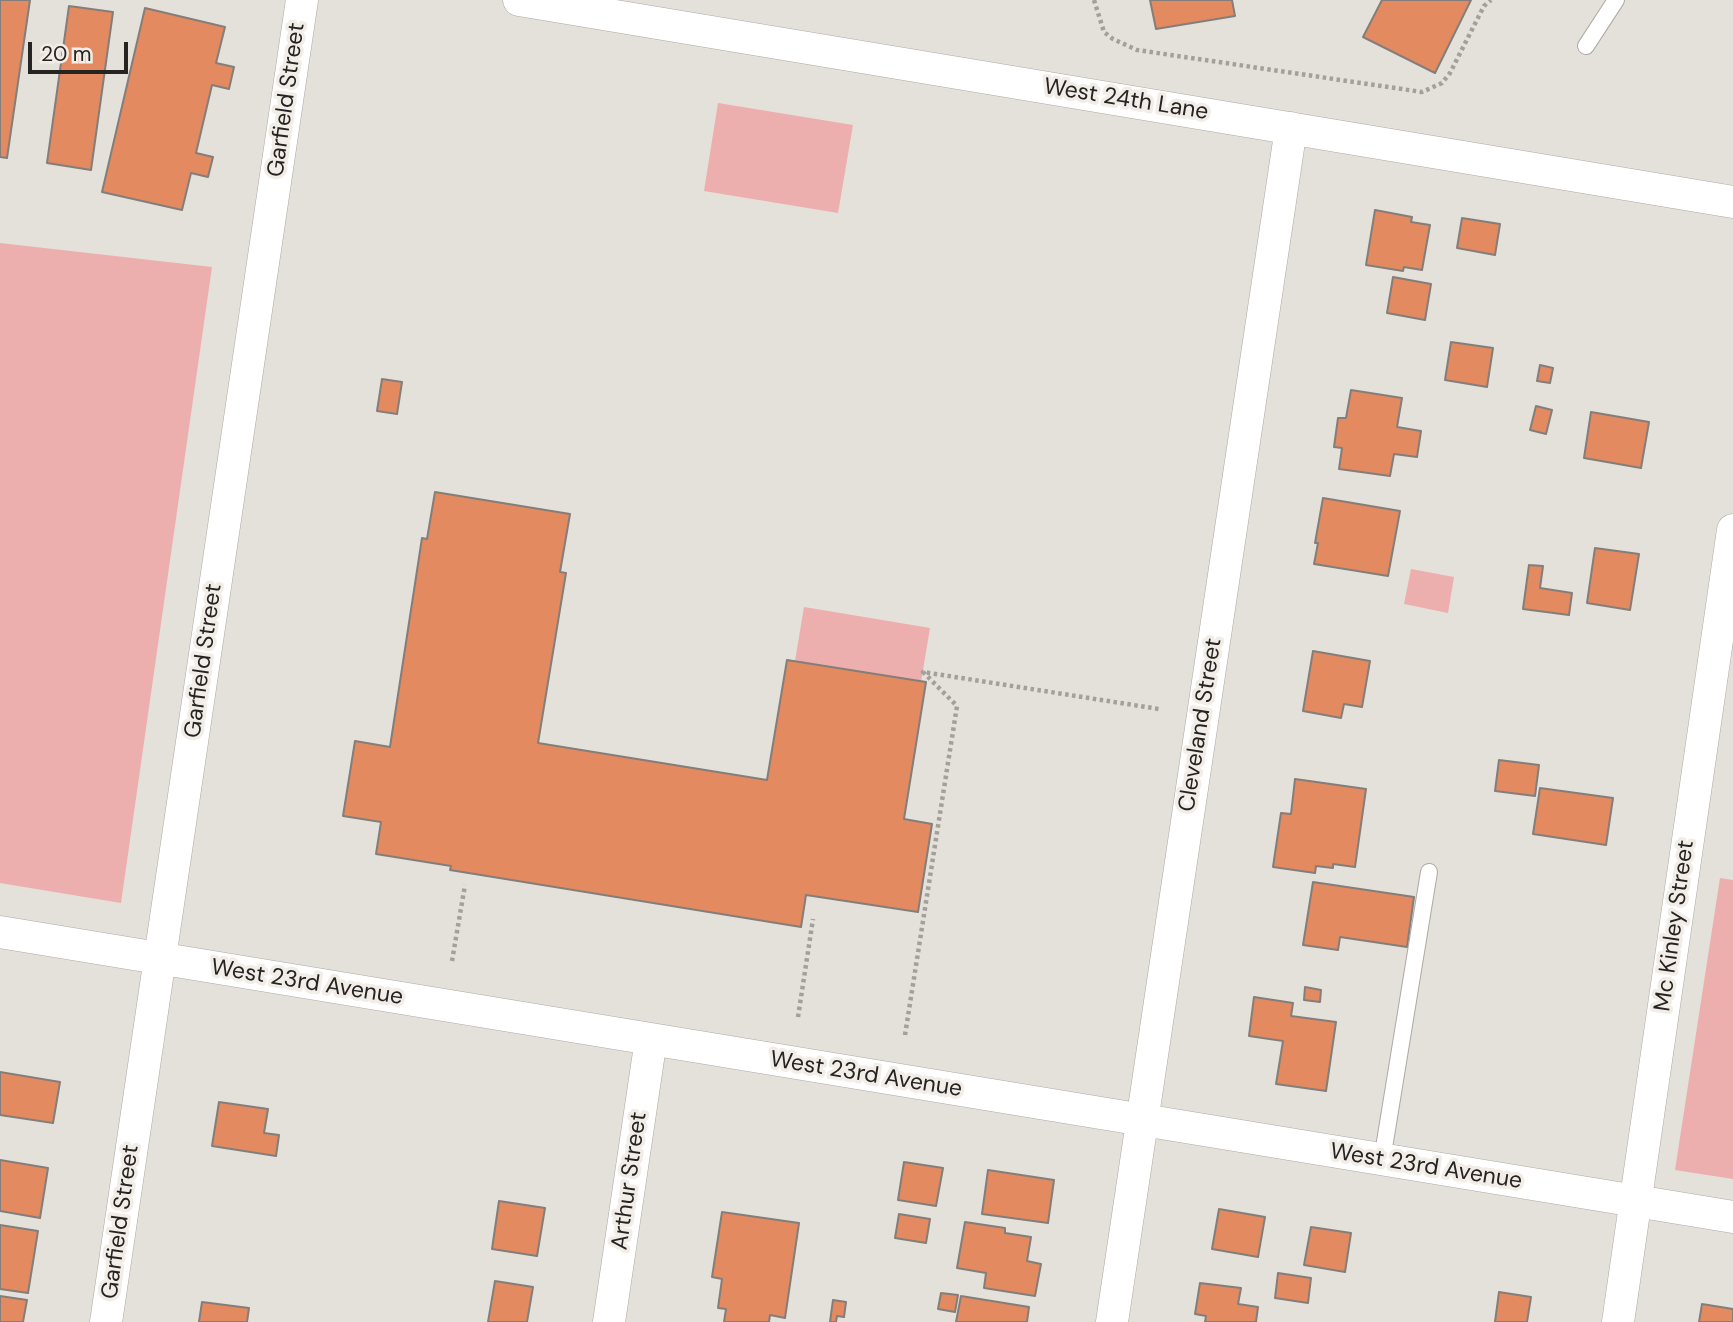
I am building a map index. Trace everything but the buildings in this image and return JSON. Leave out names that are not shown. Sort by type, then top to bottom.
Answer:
[{"type":"street","name":"Garfield Street","points":[[106,1322],[302,0]]},
{"type":"street","name":"West 24th Lane","points":[[519,0],[1733,202]]},
{"type":"street","name":"Cleveland Street","points":[[1112,1322],[1292,128]]},
{"type":"street","name":"Mc Kinley Street","points":[[1618,1322],[1733,530]]},
{"type":"street","name":"West 23rd Avenue","points":[[0,932],[1733,1217]]},
{"type":"street","name":"Arthur Street","points":[[609,1322],[651,1039]]},
{"type":"lane","points":[[1586,46],[1616,0]]},
{"type":"lane","points":[[1382,1160],[1429,872]]},
{"type":"path","points":[[1094,0],[1104,32],[1137,51],[1422,92],[1442,83],[1450,73],[1484,6],[1491,0]]},
{"type":"path","points":[[905,1035],[957,706],[923,672],[1159,709]]},
{"type":"path","points":[[453,961],[465,885]]},
{"type":"path","points":[[798,1017],[813,919]]},
{"type":"shaded area","points":[[718,103],[853,125],[838,213],[704,191]]},
{"type":"shaded area","points":[[0,243],[212,267],[121,903],[0,883]]},
{"type":"shaded area","points":[[1411,569],[1454,577],[1448,613],[1404,604]]},
{"type":"shaded area","points":[[804,607],[930,628],[921,682],[795,661]]},
{"type":"shaded area","points":[[1720,878],[1733,880],[1733,1179],[1675,1170]]}]
